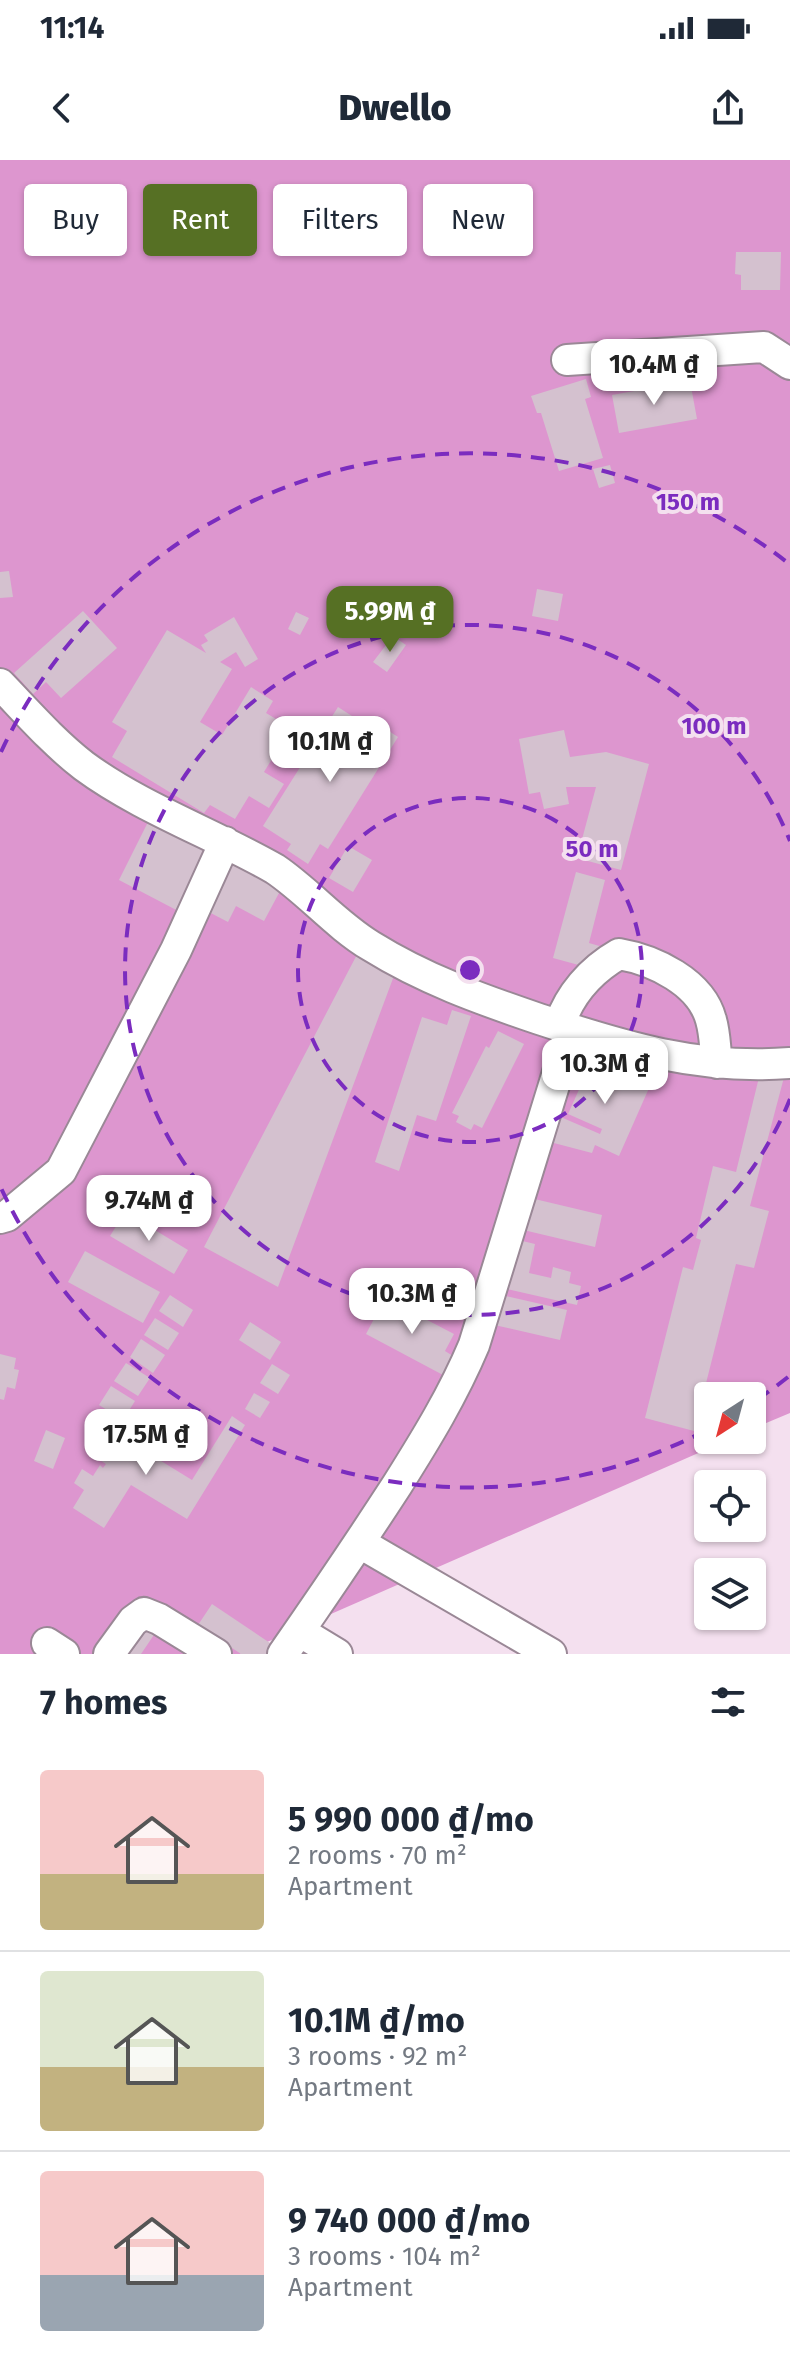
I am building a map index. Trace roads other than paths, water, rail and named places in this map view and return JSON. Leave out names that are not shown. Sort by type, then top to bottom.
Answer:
[{"type":"street","points":[[567,360],[764,347],[790,364]]},
{"type":"street","points":[[0,684],[55,742],[85,767],[119,789],[287,877],[367,944],[413,970],[462,993],[636,1050],[717,1063],[790,1063]]},
{"type":"street","points":[[0,1218],[7,1216],[61,1171],[176,950],[225,842]]},
{"type":"street","points":[[337,1654],[291,1643],[360,1543],[444,1411],[474,1345],[565,1028],[570,998],[605,962],[619,954],[638,957],[660,967],[699,995],[711,1019],[717,1063]]},
{"type":"street","points":[[360,1543],[551,1654]]},
{"type":"street","points":[[109,1654],[133,1621],[144,1613],[216,1654]]}]
